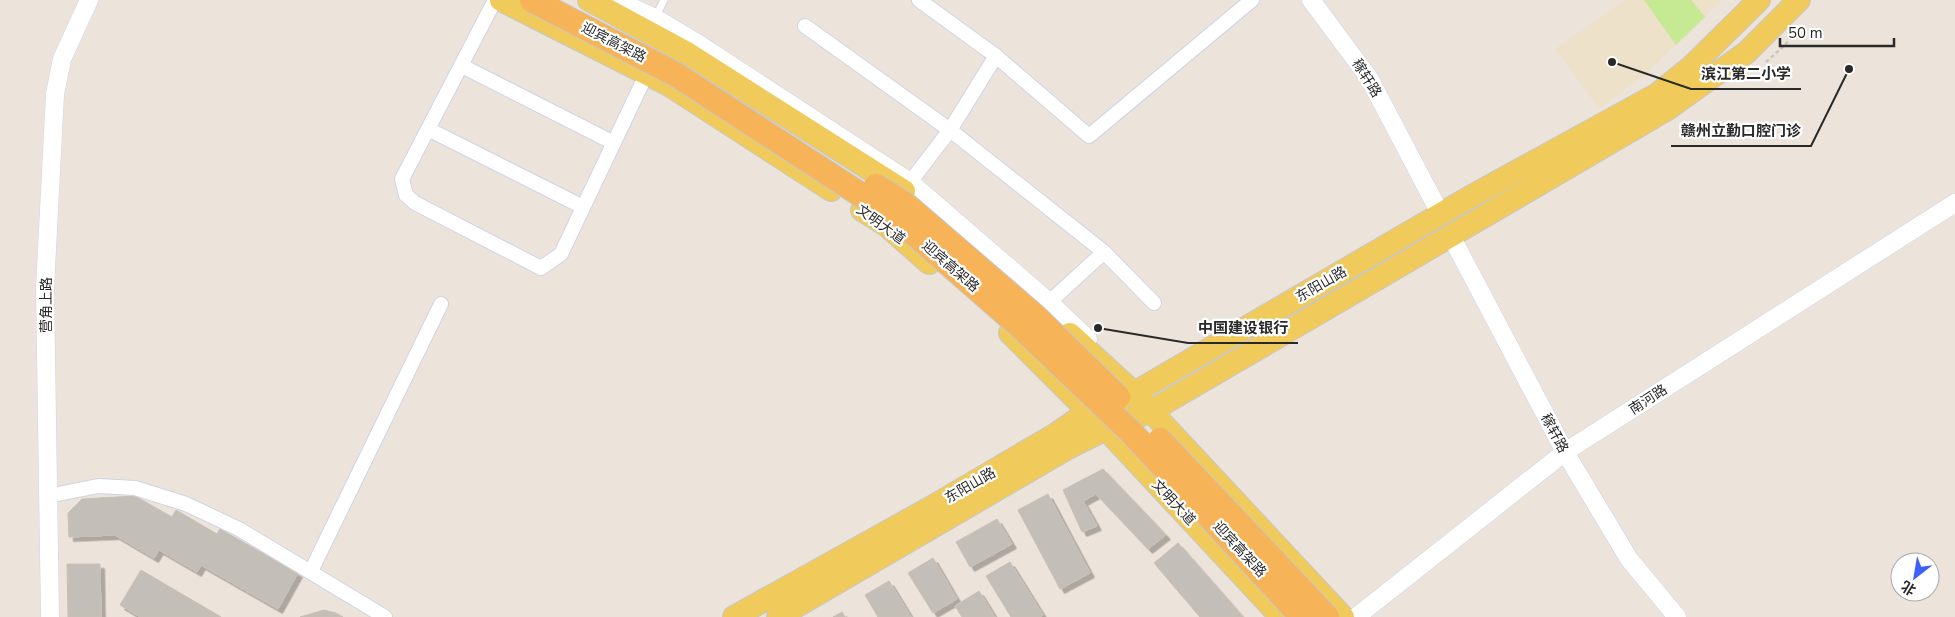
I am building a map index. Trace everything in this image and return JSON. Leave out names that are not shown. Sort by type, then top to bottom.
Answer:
[{"type":"highway","name":"迎宾高架路","points":[[532,0],[675,74],[895,217],[1023,328],[1131,432],[1302,617]]},
{"type":"highway","name":"迎宾高架路","points":[[566,0],[680,62],[905,204],[1036,317],[1114,393],[1327,617]]},
{"type":"main road","name":"文明大道","points":[[501,0],[669,85],[886,225],[1016,338],[1106,429],[1281,617]]},
{"type":"main road","points":[[589,0],[687,53],[907,186],[1046,305],[1134,393],[1343,617]]},
{"type":"main road","name":"东阳山路","points":[[734,617],[930,508],[1056,434],[1088,412],[1134,393],[1441,215],[1656,95],[1691,67],[1759,0]]},
{"type":"main road","name":"东阳山路","points":[[778,617],[1068,448],[1106,429],[1151,411],[1666,110],[1747,52],[1799,0]]},
{"type":"street","name":"营角上路","points":[[50,617],[45,288],[55,94],[62,59],[89,0]]},
{"type":"street","points":[[495,0],[402,179],[406,195],[415,203],[541,268],[561,254],[647,74]]},
{"type":"street","points":[[616,0],[655,18],[698,43],[907,186],[950,130],[996,56]]},
{"type":"street","points":[[919,0],[996,56],[1089,136],[1252,0]]},
{"type":"street","name":"稼轩路","points":[[1311,0],[1369,78],[1441,215]]},
{"type":"street","points":[[805,26],[950,130],[1104,252],[1154,303]]},
{"type":"street","points":[[462,66],[614,143]]},
{"type":"street","points":[[428,130],[583,207]]},
{"type":"street","name":"南河路","points":[[1356,617],[1565,452],[1955,203]]},
{"type":"street","name":"稼轩路","points":[[1451,236],[1565,452],[1629,559],[1677,617]]},
{"type":"street","points":[[1046,305],[1104,252]]},
{"type":"street","points":[[311,571],[441,304]]},
{"type":"street","points":[[48,496],[98,486],[135,488],[186,504],[239,529],[385,617]]},
{"type":"lane","points":[[655,18],[664,0]]},
{"type":"shaded area","points":[[1625,0],[1722,0],[1645,75],[1599,109],[1555,49]]},
{"type":"green space","points":[[1644,0],[1691,0],[1705,17],[1676,45]]},
{"type":"building","points":[[1103,469],[1166,535],[1148,549],[1096,494],[1083,501],[1097,526],[1082,532],[1063,490]]},
{"type":"building","points":[[1048,494],[1090,573],[1060,589],[1018,510]]},
{"type":"building","points":[[135,496],[172,517],[176,510],[217,534],[220,529],[298,573],[278,609],[201,565],[197,572],[159,550],[154,558],[115,535],[69,537],[68,513],[82,499]]},
{"type":"building","points":[[997,519],[1012,544],[970,567],[956,542]]},
{"type":"building","points":[[1178,543],[1243,617],[1200,617],[1154,563]]},
{"type":"building","points":[[933,558],[957,599],[933,613],[908,573]]},
{"type":"building","points":[[1010,562],[1043,615],[1040,617],[1011,617],[986,576]]},
{"type":"building","points":[[67,564],[100,564],[101,617],[68,617]]},
{"type":"building","points":[[141,570],[221,617],[140,617],[120,605]]},
{"type":"building","points":[[889,581],[911,617],[878,617],[865,595]]},
{"type":"building","points":[[979,591],[995,617],[962,617],[955,606]]},
{"type":"building","points":[[324,610],[343,617],[300,617]]},
{"type":"building","points":[[842,612],[845,617],[833,617]]},
{"type":"place","name":"滨江第二小学","points":[[1612,62]]},
{"type":"place","name":"赣州立勤口腔门诊","points":[[1849,69]]},
{"type":"place","name":"中国建设银行","points":[[1098,328]]}]
